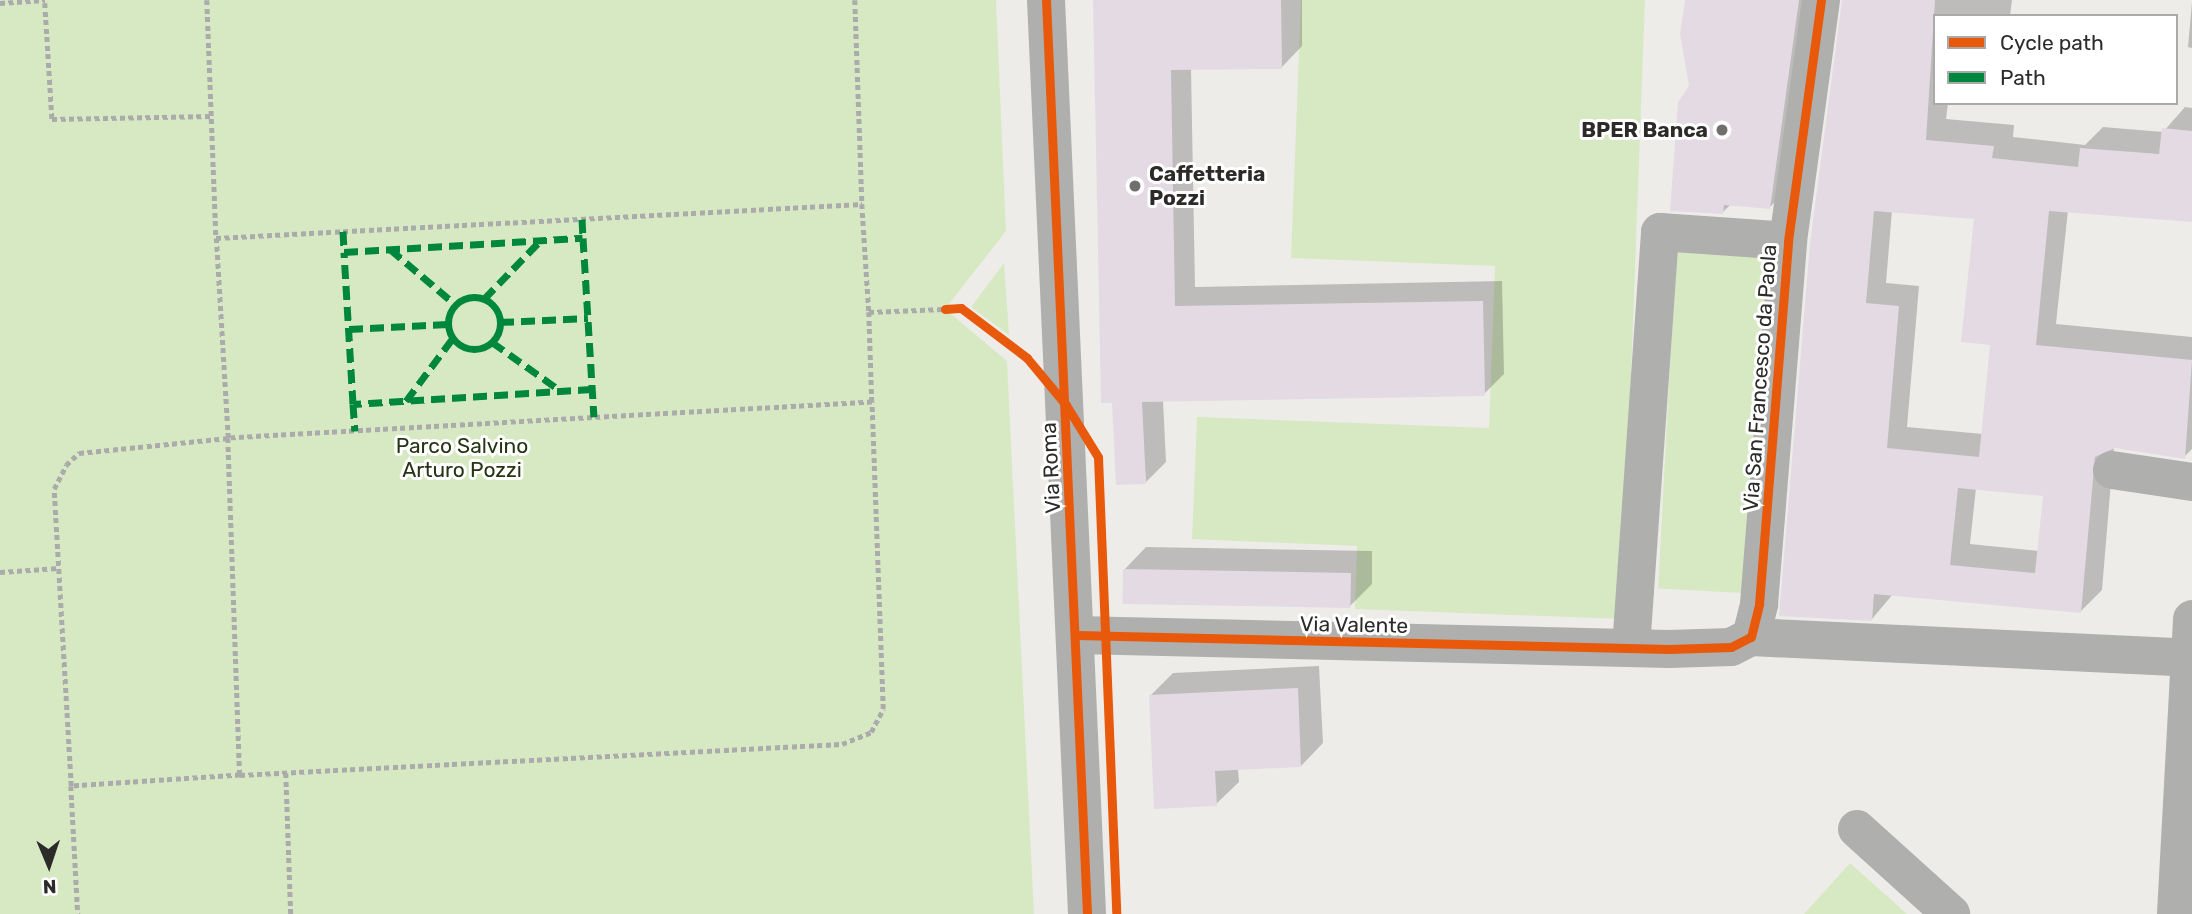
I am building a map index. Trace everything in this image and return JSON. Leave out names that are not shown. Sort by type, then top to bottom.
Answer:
[{"type":"street","name":"Via Roma","points":[[1046,0],[1077,635],[1080,907]]},
{"type":"street","name":"Via San Francesco da Paola","points":[[1751,637],[1759,604],[1788,241],[1821,0]]},
{"type":"street","points":[[1788,241],[1660,232],[1631,648],[1731,647],[1751,637],[2190,658]]},
{"type":"street","points":[[2112,470],[2192,482]]},
{"type":"street","points":[[2176,914],[2192,619]]},
{"type":"street","name":"Via Valente","points":[[1077,635],[1631,648]]},
{"type":"street","points":[[1857,829],[1951,914]]},
{"type":"path","points":[[207,0],[216,238],[228,438],[240,775]]},
{"type":"path","points":[[71,786],[842,744],[871,732],[883,709],[855,0]]},
{"type":"path","points":[[0,3],[45,1],[52,119],[212,116]]},
{"type":"path","points":[[216,238],[862,204]]},
{"type":"path","points":[[869,312],[961,308]]},
{"type":"path","points":[[78,914],[54,489],[66,465],[79,453],[228,438],[872,402]]},
{"type":"path","points":[[0,572],[59,568]]},
{"type":"path","points":[[286,773],[291,914]]},
{"type":"green space","name":"Parco Salvino Arturo Pozzi","points":[[0,0],[996,0],[1006,231],[945,309],[1007,361],[1034,914],[0,914]]},
{"type":"green space","points":[[1301,0],[1645,0],[1622,619],[1355,609],[1357,546],[1192,539],[1197,417],[1489,428],[1495,266],[1291,258]]},
{"type":"green space","points":[[1676,248],[1775,253],[1757,594],[1658,589]]},
{"type":"green space","points":[[1004,263],[1009,335],[971,307]]},
{"type":"green space","points":[[1850,863],[1907,914],[1804,914]]},
{"type":"building","name":"Caffetteria Pozzi","points":[[1093,0],[1281,0],[1282,69],[1171,70],[1175,306],[1483,301],[1485,396],[1142,402],[1146,484],[1116,485],[1112,403],[1101,403]]},
{"type":"building","name":"BPER Banca","points":[[1685,0],[1799,0],[1770,209],[1724,205],[1723,214],[1670,211],[1678,102],[1689,86],[1680,34]]},
{"type":"building","points":[[1842,0],[1935,0],[1926,140],[1994,146],[1992,158],[2078,167],[2080,148],[2159,154],[2162,128],[2192,131],[2192,222],[2049,211],[2036,345],[2192,360],[2185,459],[2115,448],[2095,457],[2081,613],[1874,594],[1872,621],[1779,616],[1810,243]],"holes":[[[1874,211],[1974,219],[1961,342],[1990,345],[1979,457],[1887,448],[1899,306],[1866,303]],[[1958,488],[2043,496],[2035,573],[1950,565]]]},
{"type":"building","points":[[1123,569],[1351,573],[1350,608],[1122,604]]},
{"type":"building","points":[[1298,688],[1301,767],[1215,771],[1217,806],[1154,809],[1149,695]]},
{"type":"marked path","points":[[582,219],[583,238]]},
{"type":"marked path","points":[[343,231],[344,252]]},
{"type":"marked path","points":[[592,389],[353,404],[344,252],[583,238],[594,417]]},
{"type":"marked path","points":[[484,299],[541,240]]},
{"type":"marked path","points":[[390,249],[456,305]]},
{"type":"marked path","points":[[474,297],[484,299],[492,305],[498,313],[500,323],[498,333],[492,341],[484,347],[474,349],[464,347],[456,341],[450,333],[448,323],[450,313],[456,305],[464,299],[474,297]]},
{"type":"marked path","points":[[500,322],[588,318]]},
{"type":"marked path","points":[[349,329],[448,324]]},
{"type":"marked path","points":[[406,401],[453,338]]},
{"type":"marked path","points":[[492,342],[561,391]]},
{"type":"marked path","points":[[353,404],[355,431]]},
{"type":"cycle path","points":[[1046,0],[1087,914]]},
{"type":"cycle path","points":[[1077,635],[1669,649],[1731,647],[1751,637],[1759,604],[1788,241],[1821,0]]},
{"type":"cycle path","points":[[945,309],[961,308],[1027,358],[1066,405],[1098,457],[1116,914]]},
{"type":"place","name":"BPER Banca","points":[[1722,130]]},
{"type":"place","name":"Caffetteria Pozzi","points":[[1135,186]]}]
